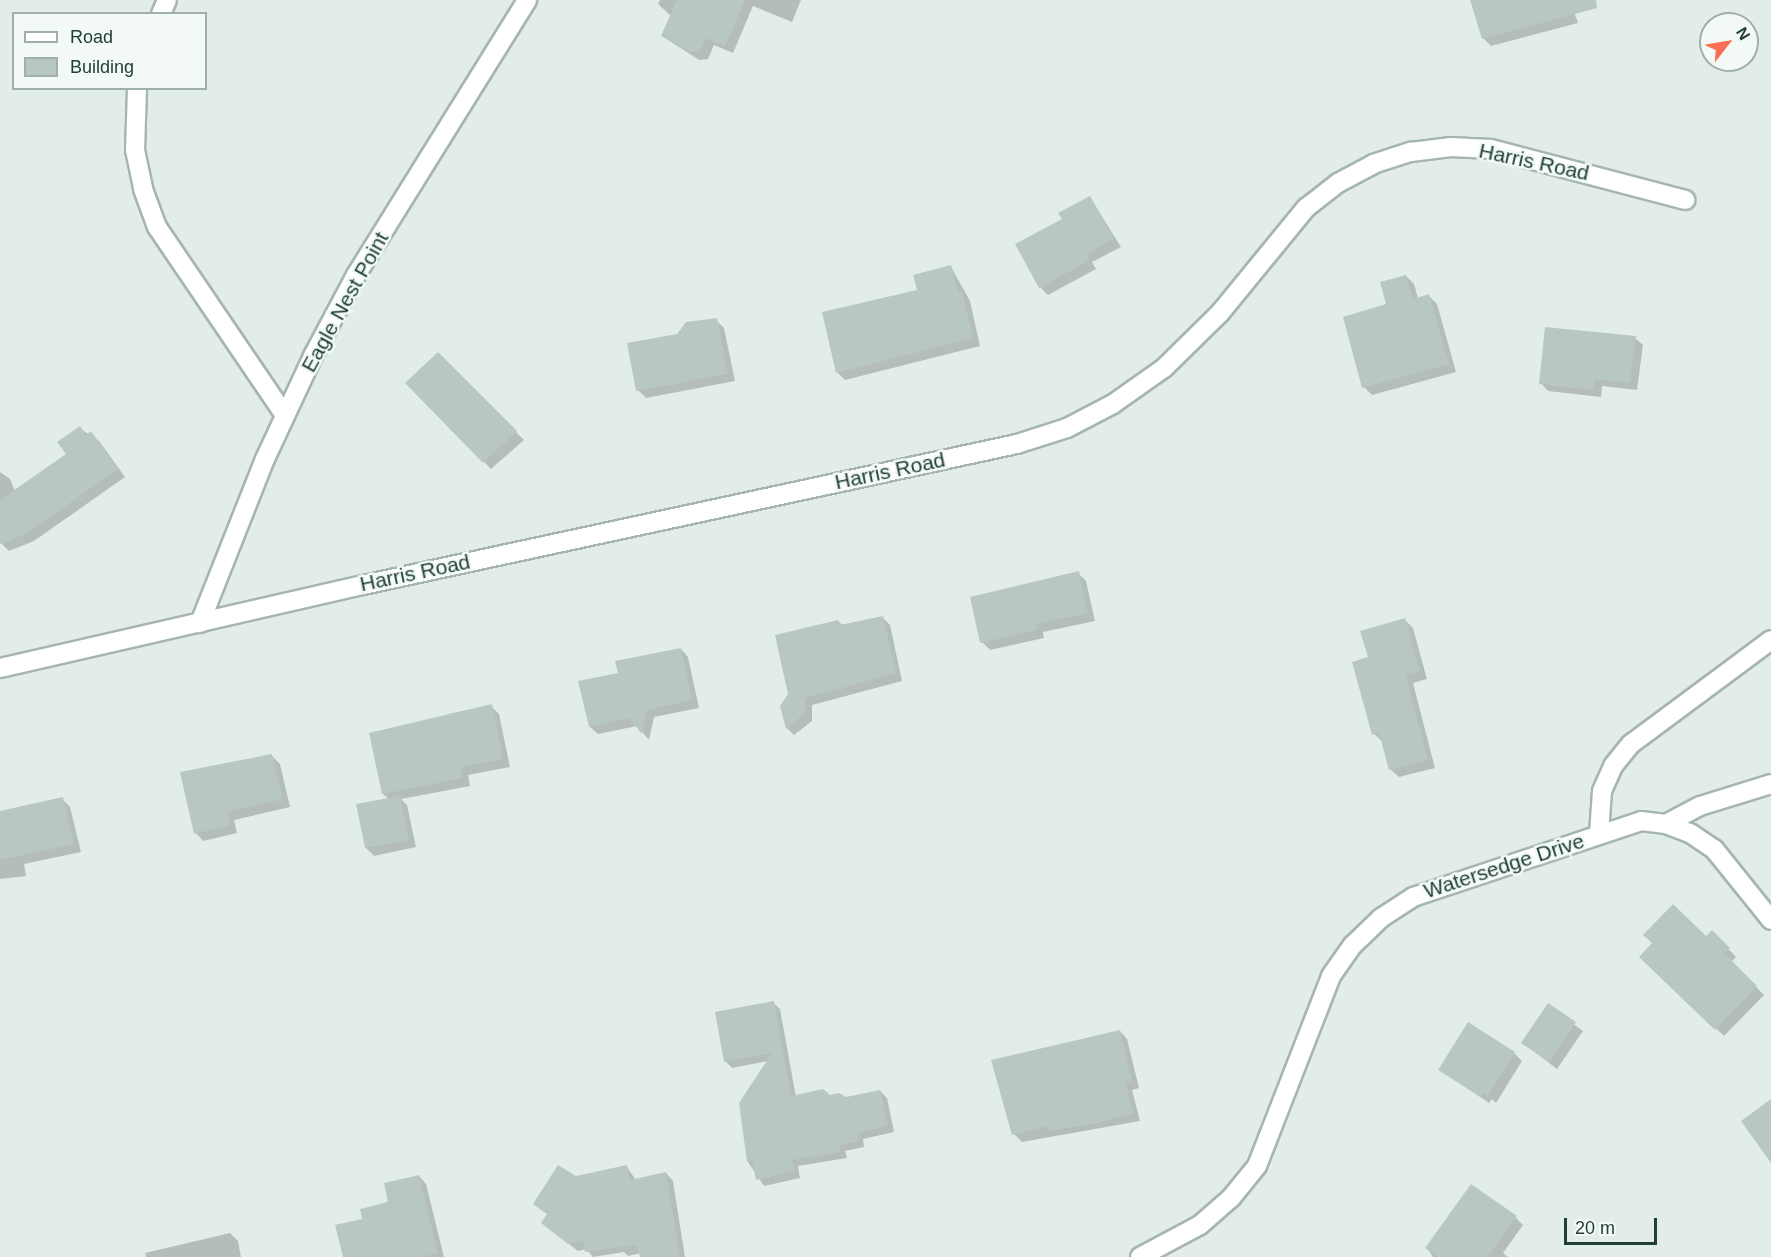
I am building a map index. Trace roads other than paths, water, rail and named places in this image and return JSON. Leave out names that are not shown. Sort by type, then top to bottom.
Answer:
[{"type":"street","name":"Eagle Nest Point","points":[[200,623],[285,415],[356,275],[527,0]]},
{"type":"street","points":[[137,90],[135,150],[143,189],[157,227],[285,415]]},
{"type":"street","name":"Harris Road","points":[[0,668],[1017,444],[1067,428],[1113,405],[1164,368],[1220,314],[1306,208],[1338,183],[1373,164],[1412,152],[1451,147],[1491,149],[1685,200]]},
{"type":"street","points":[[1599,834],[1602,791],[1613,766],[1631,744],[1771,640]]},
{"type":"street","points":[[1666,824],[1700,806],[1771,784]]},
{"type":"street","name":"Watersedge Drive","points":[[1140,1257],[1200,1225],[1231,1198],[1257,1166],[1331,976],[1353,945],[1381,918],[1434,887],[1641,821],[1666,824],[1690,833],[1714,849],[1771,920]]}]
